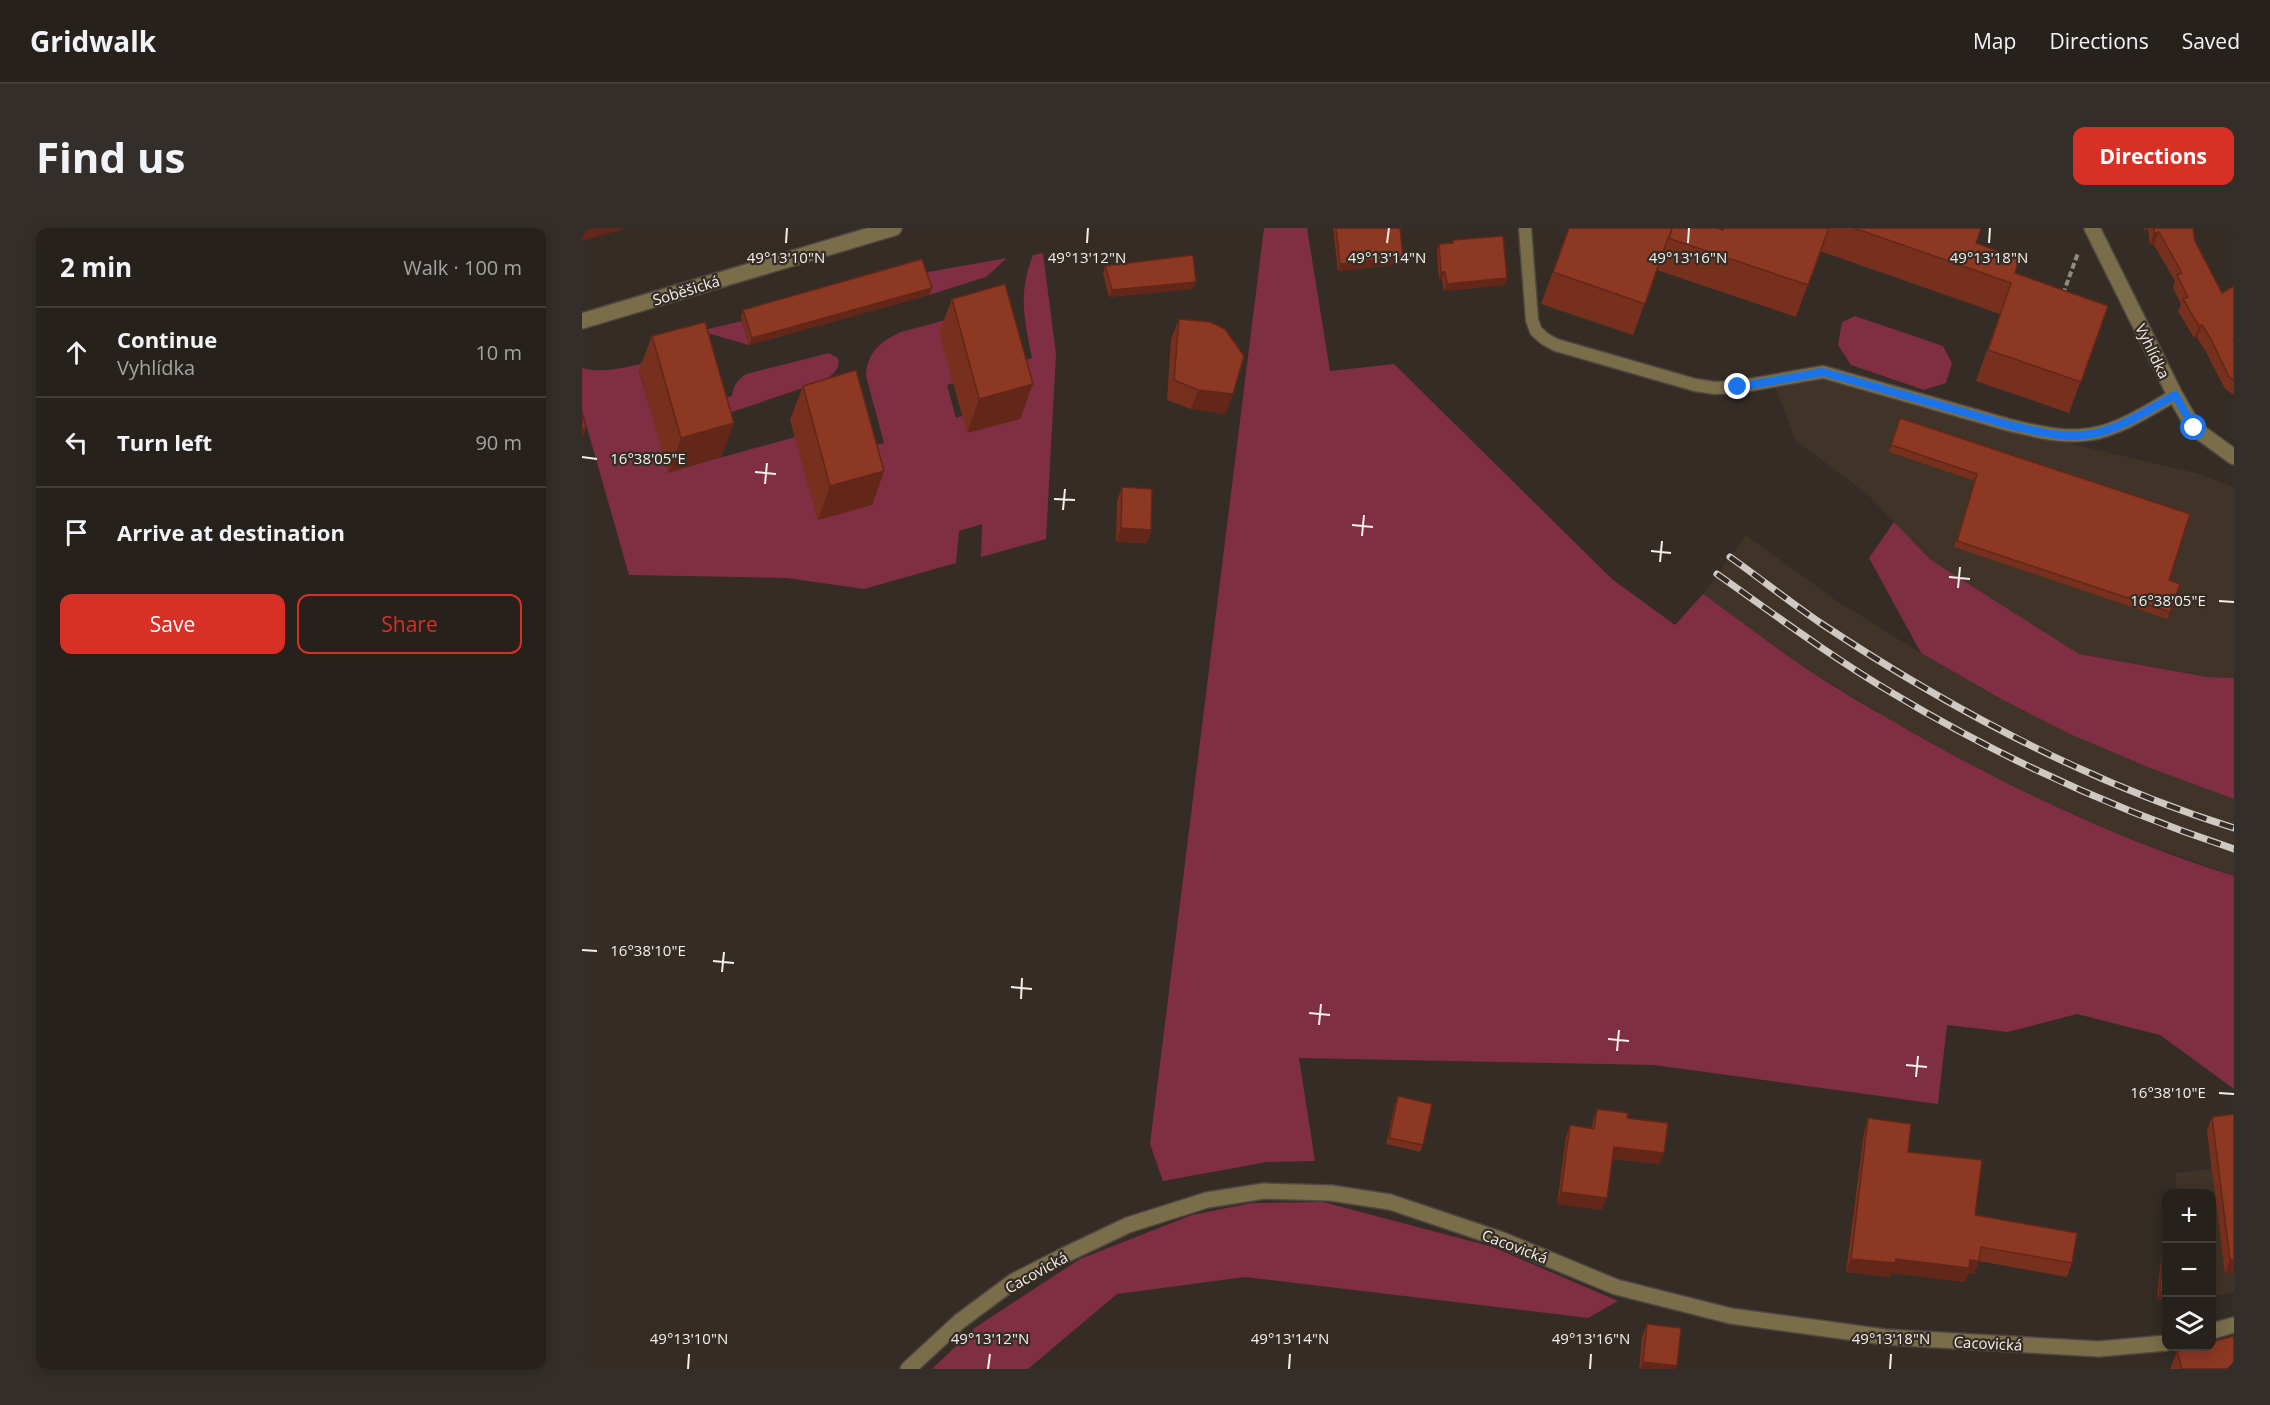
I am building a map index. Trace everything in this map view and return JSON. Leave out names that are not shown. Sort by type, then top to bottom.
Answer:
[{"type":"street","name":"Soběšická","points":[[582,321],[894,228]]},
{"type":"street","name":"Vyhlídka","points":[[2092,228],[2175,395],[2194,428],[2234,457]]},
{"type":"street","name":"Cacovická","points":[[908,1369],[960,1321],[1014,1281],[1065,1255],[1128,1225],[1207,1200],[1264,1191],[1331,1193],[1390,1202],[1500,1239],[1616,1287],[1731,1316],[1885,1337],[2099,1349],[2162,1343]]},
{"type":"street","points":[[2216,1330],[2234,1325]]},
{"type":"lane","points":[[1525,228],[1532,320],[1536,331],[1545,339],[1566,348],[1695,385],[1715,388],[1738,387],[1823,372],[2018,427],[2068,435],[2092,434],[2126,422],[2175,395]]},
{"type":"path","points":[[2060,302],[2078,252]]},
{"type":"shaded area","points":[[1264,228],[1307,228],[1330,371],[1394,364],[1612,579],[1675,625],[1703,594],[1809,671],[1869,708],[1992,776],[2111,831],[2234,876],[2234,1089],[2160,1035],[2077,1014],[2008,1032],[1947,1025],[1938,1104],[1654,1065],[1299,1058],[1315,1161],[1267,1162],[1163,1181],[1150,1144]]},
{"type":"shaded area","points":[[1043,253],[1056,354],[1046,539],[981,557],[982,524],[959,531],[956,563],[864,589],[787,578],[629,575],[582,410],[582,368],[612,370],[662,359],[639,371],[669,472],[795,437],[818,520],[856,450],[884,443],[866,376],[869,360],[876,348],[901,332],[990,308],[953,383],[947,385],[956,418],[962,416],[1006,365],[1032,358],[1025,318],[1025,282],[1033,255]]},
{"type":"shaded area","points":[[1007,258],[986,277],[929,295],[922,273]]},
{"type":"shaded area","points":[[1855,316],[1943,346],[1952,363],[1946,383],[1924,390],[1851,365],[1838,345],[1842,322]]},
{"type":"shaded area","points":[[742,321],[749,345],[700,331]]},
{"type":"shaded area","points":[[829,353],[838,358],[839,362],[832,375],[821,382],[723,415],[729,436],[716,439],[706,403],[732,396],[736,383],[746,374]]},
{"type":"shaded area","points":[[1831,376],[1928,410],[2196,473],[2234,487],[2234,678],[2208,677],[2079,654],[1931,560],[1867,494],[1795,440],[1775,386]]},
{"type":"shaded area","points":[[1894,522],[1931,560],[2079,654],[2208,677],[2234,678],[2234,799],[2150,768],[2072,735],[2001,699],[1921,653],[1869,558]]},
{"type":"shaded area","points":[[1746,535],[1837,601],[2001,699],[2072,735],[2150,768],[2234,799],[2234,876],[2123,836],[2042,801],[1967,763],[1796,662],[1703,594]]},
{"type":"shaded area","points":[[2234,1127],[2234,1292],[2216,1296],[2216,1189],[2177,1189],[2175,1173],[2211,1169],[2207,1130]]},
{"type":"shaded area","points":[[1323,1202],[1493,1247],[1618,1301],[1588,1318],[1245,1277],[1117,1294],[1028,1369],[932,1369],[976,1327],[1080,1259],[1192,1215],[1252,1203]]},
{"type":"building","points":[[1336,228],[1400,228],[1403,257],[1340,264]]},
{"type":"building","points":[[1569,228],[1717,228],[1723,230],[1724,228],[1829,228],[1808,285],[1668,238],[1645,304],[1553,272]]},
{"type":"building","points":[[1854,228],[1981,228],[1976,243],[2019,259],[2015,273],[2108,306],[2081,382],[1988,350],[2011,283]]},
{"type":"building","points":[[2154,228],[2193,228],[2195,241],[2222,293],[2234,286],[2234,380],[2229,377],[2211,339],[2202,325],[2199,326],[2183,299],[2188,297],[2177,275],[2182,273],[2159,232],[2154,233]]},
{"type":"building","points":[[1503,236],[1507,278],[1447,284],[1445,272],[1441,272],[1439,244],[1453,243],[1453,240]]},
{"type":"building","points":[[1193,255],[1196,282],[1112,290],[1105,266]]},
{"type":"building","points":[[922,259],[932,288],[752,338],[743,310]]},
{"type":"building","points":[[1005,284],[1033,384],[979,399],[952,299]]},
{"type":"building","points":[[1179,319],[1210,322],[1225,329],[1244,356],[1233,394],[1198,390],[1174,380]]},
{"type":"building","points":[[705,322],[734,423],[681,438],[652,336]]},
{"type":"building","points":[[856,370],[884,471],[830,486],[803,386]]},
{"type":"building","points":[[582,413],[586,428],[582,429]]},
{"type":"building","points":[[1900,418],[2190,514],[2169,580],[2180,584],[2170,612],[1957,541],[1977,474],[1891,445]]},
{"type":"building","points":[[1122,487],[1152,489],[1151,530],[1121,528]]},
{"type":"building","points":[[1398,1096],[1432,1104],[1423,1145],[1389,1138]]},
{"type":"building","points":[[1597,1109],[1628,1113],[1627,1118],[1668,1123],[1664,1153],[1614,1147],[1607,1198],[1561,1192],[1570,1125],[1594,1129]]},
{"type":"building","points":[[2234,1114],[2234,1260],[2230,1260],[2212,1117]]},
{"type":"building","points":[[1868,1118],[1911,1124],[1908,1152],[1982,1160],[1975,1215],[2077,1233],[2072,1263],[1981,1247],[1979,1261],[1970,1260],[1969,1268],[1896,1259],[1895,1263],[1851,1259]]},
{"type":"building","points":[[2162,1259],[2162,1292],[2160,1292]]},
{"type":"building","points":[[1647,1324],[1681,1328],[1677,1366],[1643,1362]]},
{"type":"building","points":[[2234,1336],[2234,1369],[2182,1369],[2177,1351],[2216,1351],[2216,1341]]},
{"type":"railway","points":[[1730,557],[1822,624],[1919,685],[1969,713],[2073,766],[2180,810],[2234,828]]},
{"type":"railway","points":[[1717,574],[1849,666],[1976,740],[2103,800],[2234,849]]},
{"type":"route","points":[[1738,387],[1823,372],[2009,425],[2038,432],[2068,435],[2092,434],[2126,422],[2175,395],[2194,428]]}]
